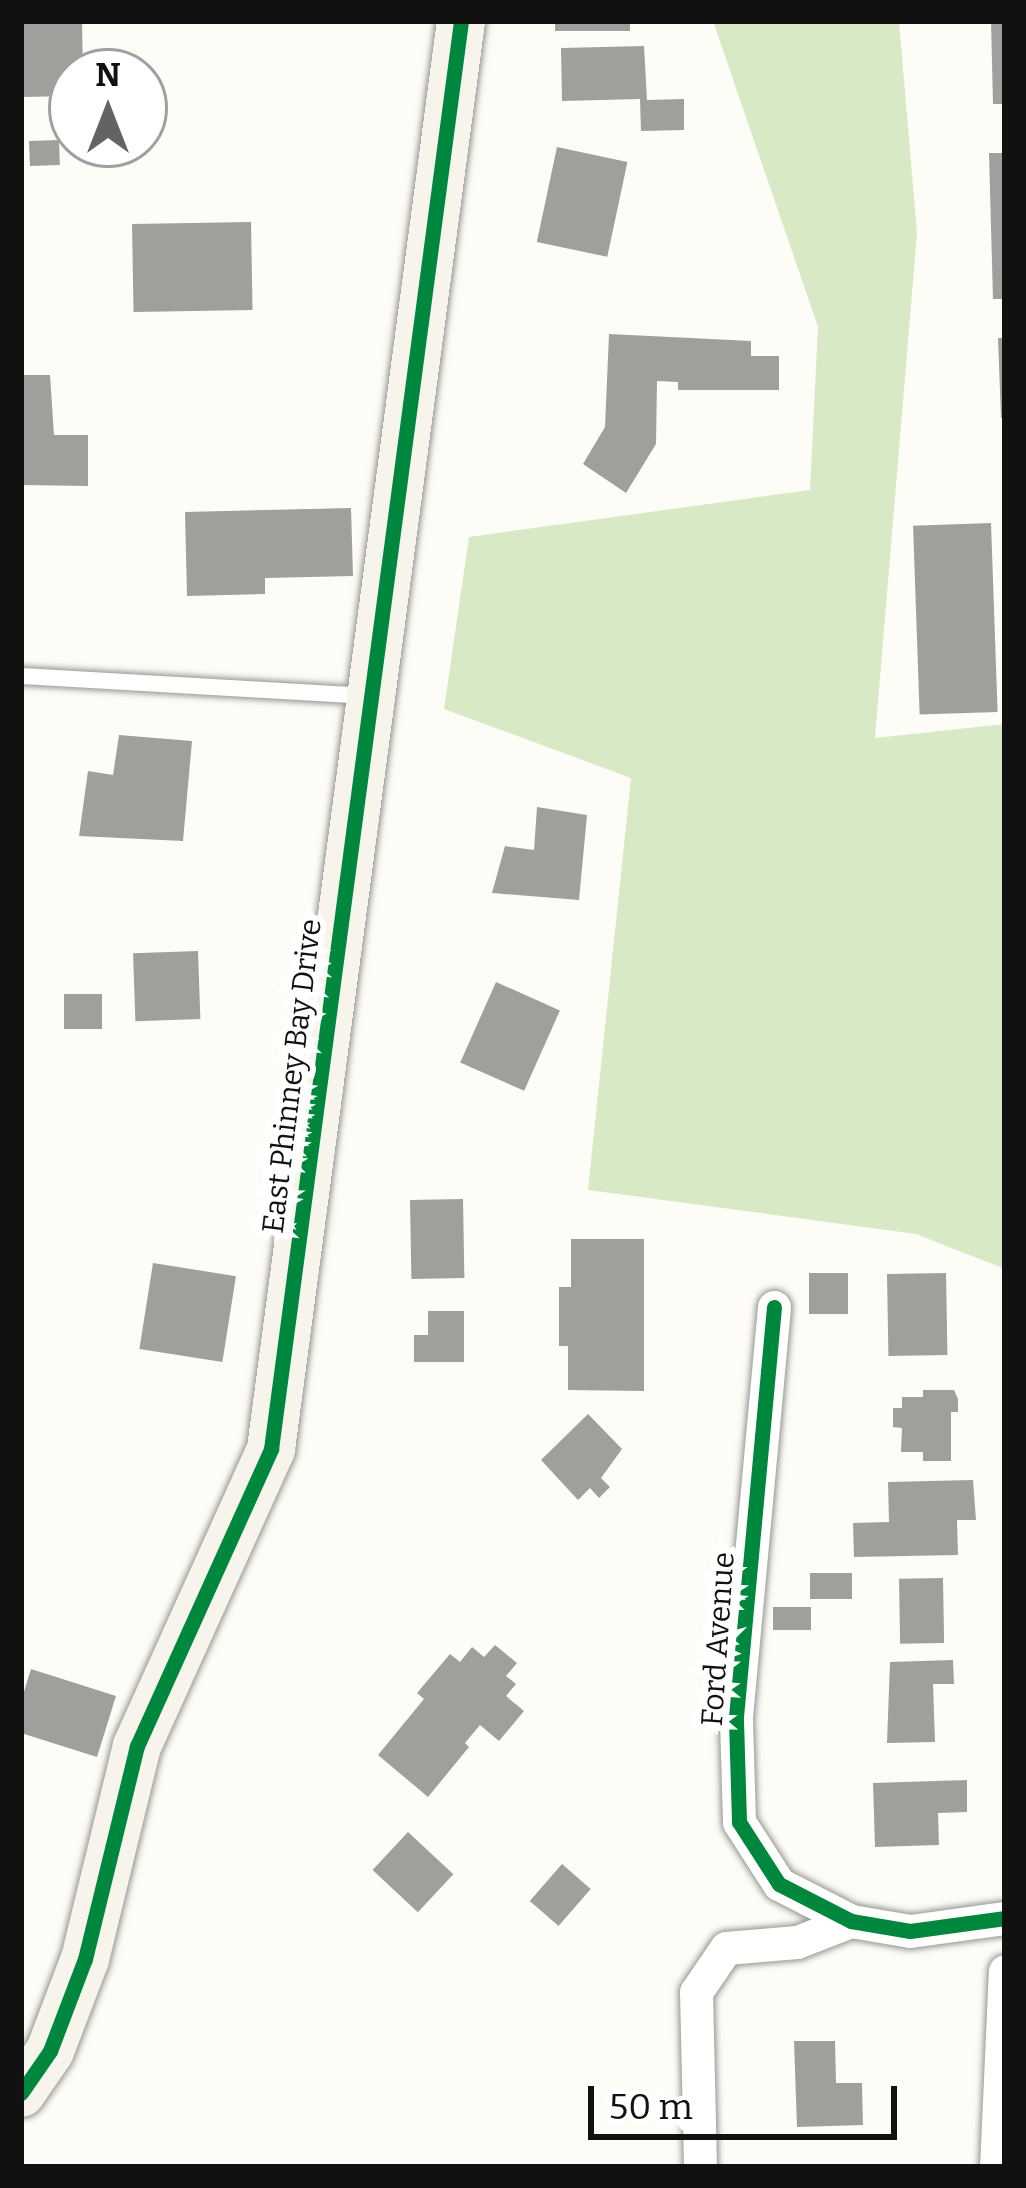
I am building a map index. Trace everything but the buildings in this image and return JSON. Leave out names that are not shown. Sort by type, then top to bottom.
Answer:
[{"type":"street","name":"East Phinney Bay Drive","points":[[21,2093],[50,2051],[86,1959],[136,1746],[271,1449],[461,21]]},
{"type":"street","name":"Ford Avenue","points":[[774,1307],[736,1720],[739,1822],[779,1884],[851,1921]]},
{"type":"street","points":[[700,2167],[696,1992],[726,1948],[796,1942],[851,1921],[910,1931],[1005,1918]]},
{"type":"street","points":[[996,2167],[1005,1972]]},
{"type":"lane","points":[[21,676],[370,696]]},
{"type":"green space","points":[[713,21],[899,21],[917,233],[875,738],[1005,724],[1005,1269],[916,1234],[588,1190],[631,778],[444,709],[469,537],[810,490],[818,327]]},
{"type":"cycle path","points":[[21,2093],[50,2051],[85,1959],[137,1746],[271,1449],[461,21]]},
{"type":"cycle path","points":[[774,1307],[736,1720],[739,1822],[779,1884],[851,1921],[910,1931],[1005,1918]]}]
